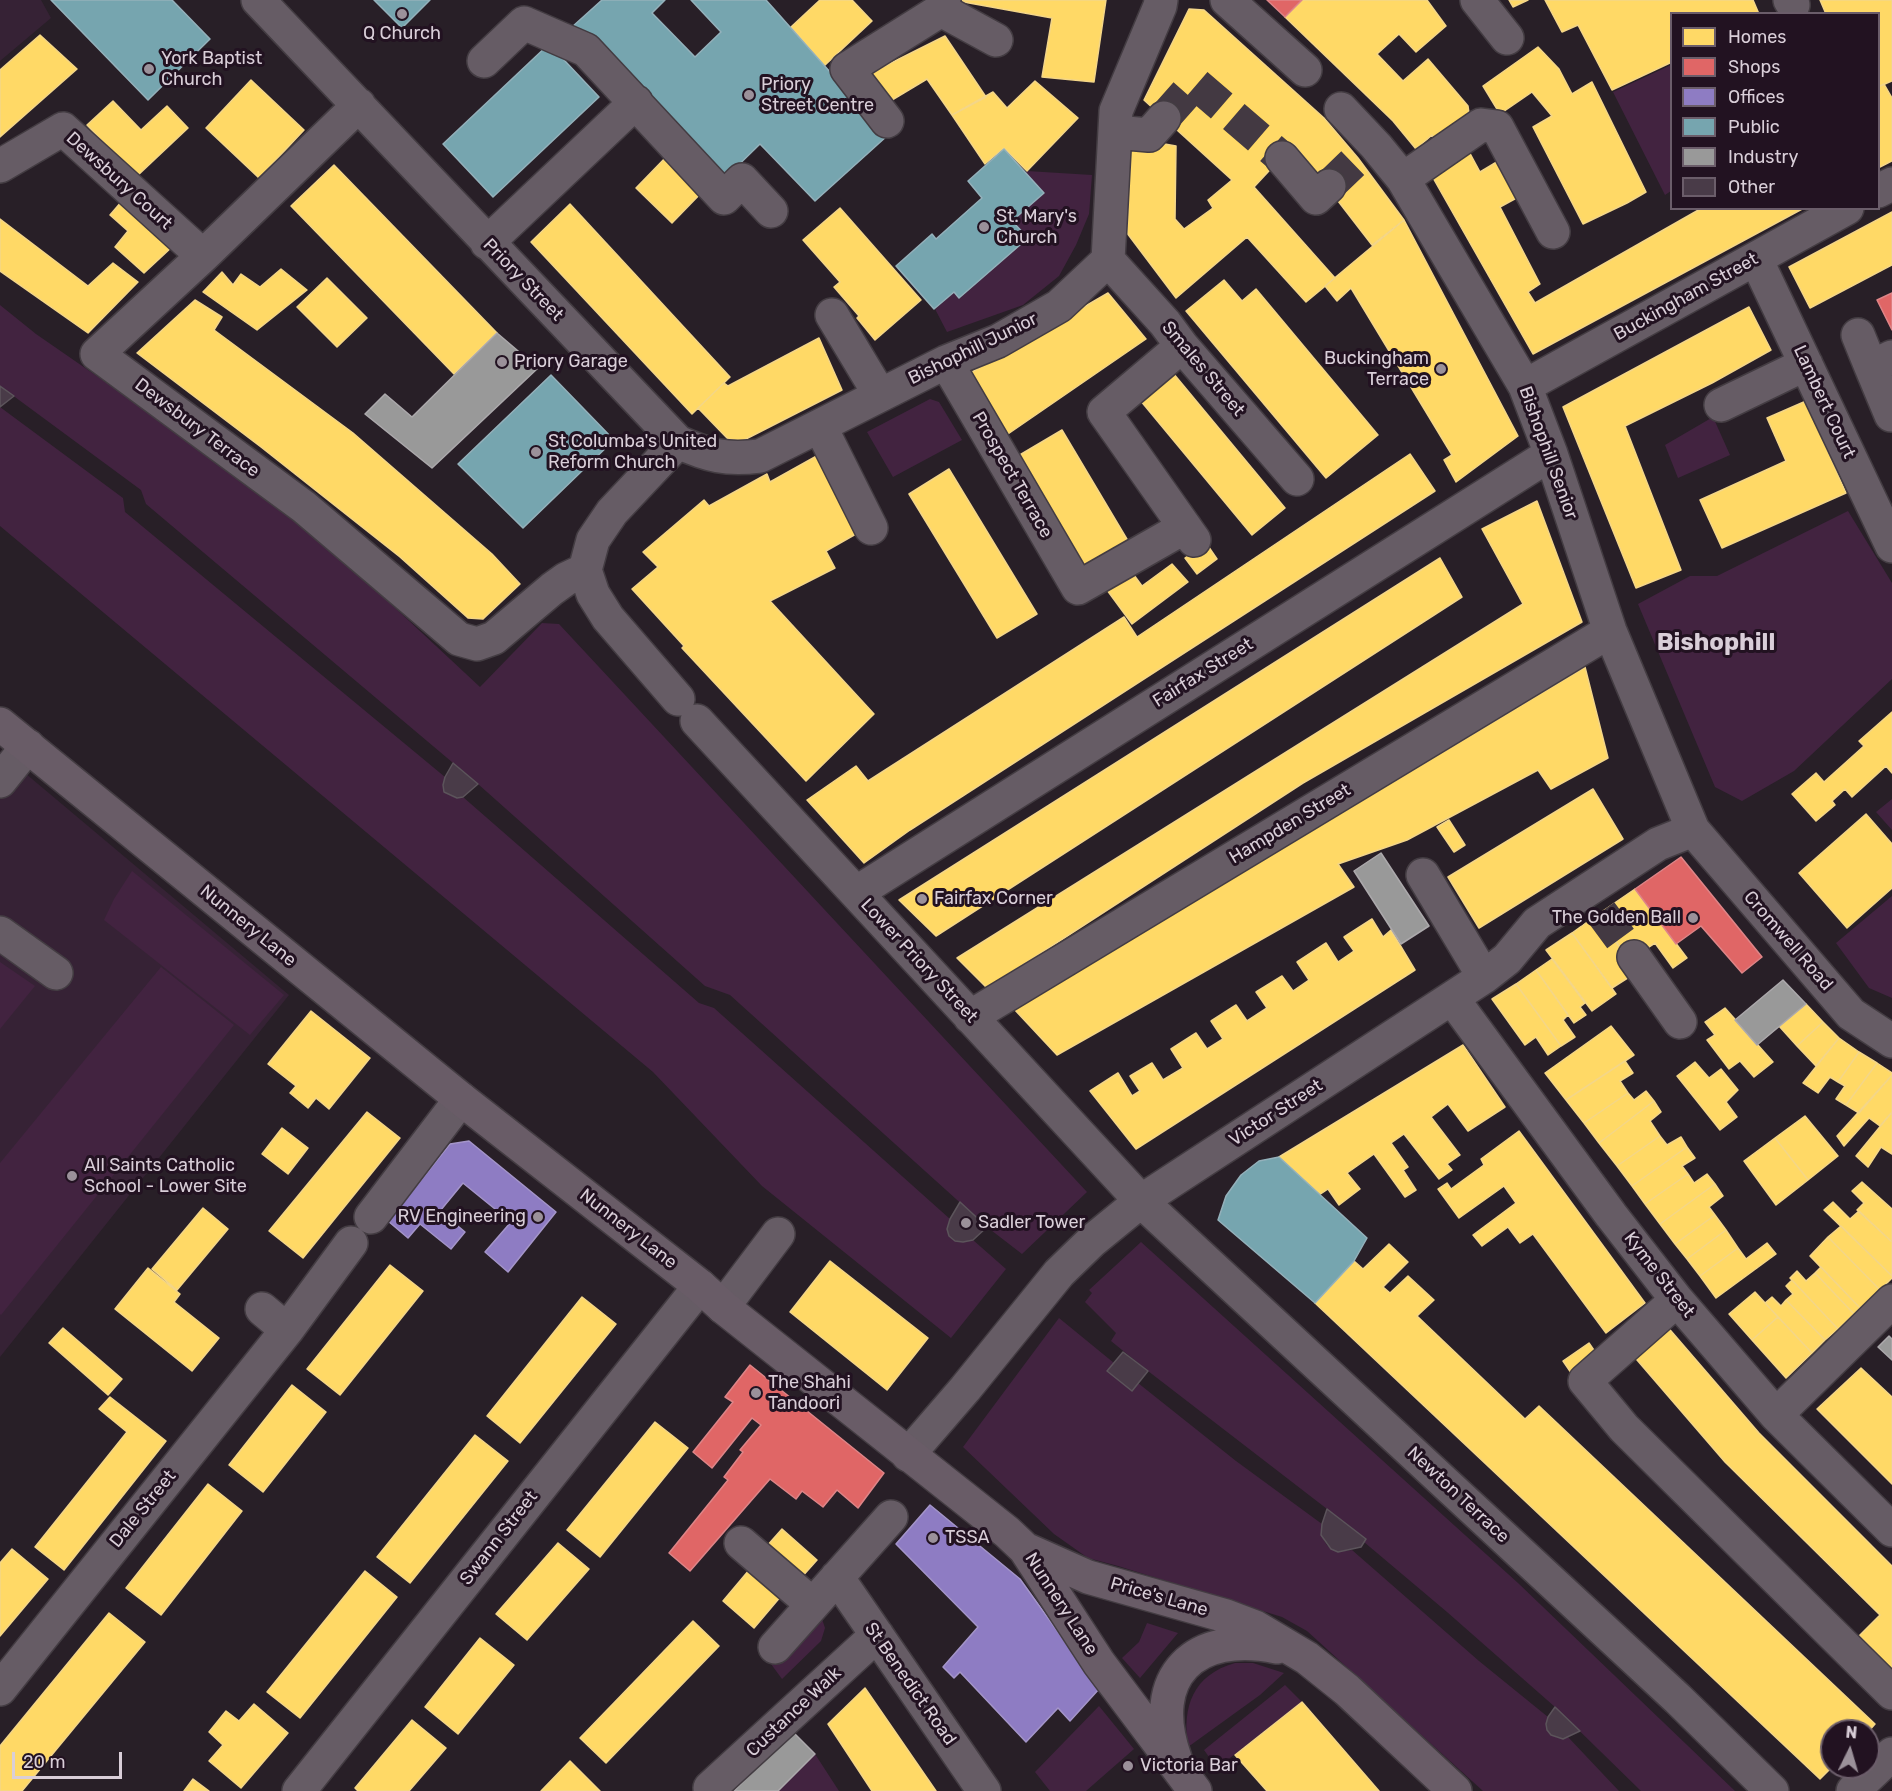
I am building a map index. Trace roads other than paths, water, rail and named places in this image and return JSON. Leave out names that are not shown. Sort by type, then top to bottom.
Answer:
[{"type":"main road","name":"Nunnery Lane","points":[[0,724],[461,1099],[969,1501],[1025,1549],[1099,1663],[1187,1779]]},
{"type":"main road","name":"Price's Lane","points":[[1025,1549],[1088,1577],[1226,1616],[1255,1627],[1307,1658],[1347,1690],[1455,1791]]},
{"type":"main road","name":"Price's Lane","points":[[1187,1779],[1169,1743],[1166,1721],[1171,1684],[1179,1670],[1190,1659],[1218,1646],[1244,1642],[1290,1649]]},
{"type":"street","name":"Priory Street","points":[[258,0],[678,442]]},
{"type":"street","points":[[1108,260],[1116,111],[1161,0]]},
{"type":"street","points":[[1227,0],[1305,70]]},
{"type":"street","points":[[1477,0],[1507,38]]},
{"type":"street","points":[[886,122],[847,69],[942,5],[996,40]]},
{"type":"street","points":[[484,61],[524,23],[586,50],[724,198],[742,180],[771,211]]},
{"type":"street","points":[[487,243],[636,102]]},
{"type":"street","name":"Dewsbury Terrace","points":[[359,105],[203,256],[97,354],[304,507],[459,639],[477,644],[494,638],[552,589],[585,570]]},
{"type":"street","name":"Bishophill Senior","points":[[1341,109],[1367,152],[1403,180],[1525,386],[1551,454],[1610,631],[1693,830]]},
{"type":"street","points":[[1115,132],[1149,135],[1164,118]]},
{"type":"street","points":[[1403,180],[1481,125],[1497,127],[1553,232]]},
{"type":"street","name":"Dewsbury Court","points":[[0,166],[63,129],[203,256]]},
{"type":"street","points":[[1282,158],[1316,198],[1329,186]]},
{"type":"street","name":"Buckingham Street","points":[[1525,386],[1843,210]]},
{"type":"street","name":"Lambert Court","points":[[1756,259],[1892,546]]},
{"type":"street","name":"Smales Street","points":[[1108,260],[1177,326],[1297,479]]},
{"type":"street","name":"Bishophill Junior","points":[[678,442],[702,453],[733,459],[760,456],[946,362],[998,340],[1059,306],[1108,260]]},
{"type":"street","points":[[832,315],[880,395]]},
{"type":"street","name":"Prospect Terrace","points":[[946,362],[1078,588],[1189,534],[1104,412],[1177,326]]},
{"type":"street","points":[[1858,335],[1882,362],[1891,415]]},
{"type":"street","points":[[1721,405],[1806,364]]},
{"type":"street","points":[[820,426],[871,528]]},
{"type":"street","points":[[585,570],[593,540],[612,512],[678,442]]},
{"type":"street","name":"Fairfax Street","points":[[856,893],[1551,454]]},
{"type":"street","name":"Lower Priory Street","points":[[585,570],[593,594],[608,618],[687,710],[1141,1201]]},
{"type":"street","name":"Hampden Street","points":[[970,1017],[1610,631]]},
{"type":"street","points":[[0,781],[28,746]]},
{"type":"street","name":"Victor Street","points":[[908,1455],[1059,1273],[1092,1241],[1141,1201],[1484,977],[1507,959],[1536,923],[1593,902],[1658,844],[1693,830]]},
{"type":"street","name":"Cromwell Road","points":[[1693,830],[1851,1014],[1892,1041]]},
{"type":"street","points":[[1423,875],[1484,977]]},
{"type":"street","points":[[0,933],[56,973]]},
{"type":"street","points":[[1634,957],[1680,1022]]},
{"type":"street","name":"Kyme Street","points":[[1452,998],[1611,1215],[1677,1300],[1776,1415],[1892,1530]]},
{"type":"street","points":[[371,1217],[461,1099]]},
{"type":"street","name":"Newton Terrace","points":[[1141,1201],[1678,1698],[1772,1791]]},
{"type":"street","name":"Swann Street","points":[[299,1791],[711,1296],[778,1234]]},
{"type":"street","name":"Dale Street","points":[[0,1689],[287,1330],[351,1243]]},
{"type":"street","points":[[1677,1300],[1585,1381],[1624,1428],[1892,1692]]},
{"type":"street","points":[[1776,1415],[1892,1301]]},
{"type":"street","points":[[262,1309],[287,1330]]},
{"type":"street","points":[[775,1647],[891,1517]]},
{"type":"street","points":[[741,1543],[812,1604]]},
{"type":"street","name":"St Benedict Road","points":[[837,1577],[984,1791]]},
{"type":"street","name":"Custance Walk","points":[[710,1788],[877,1635]]},
{"type":"street","points":[[1853,1791],[1892,1754]]},
{"type":"tunnel","points":[[1164,118],[1195,83],[1282,158]]},
{"type":"tunnel","points":[[1329,186],[1358,158]]},
{"type":"tunnel","points":[[1601,912],[1634,957]]},
{"type":"place","name":"Q Church","points":[[402,14]]},
{"type":"place","name":"York Baptist Church","points":[[149,69]]},
{"type":"place","name":"Priory Street Centre","points":[[749,95]]},
{"type":"place","name":"St. Mary's Church","points":[[984,227]]},
{"type":"place","name":"Priory Garage","points":[[502,362]]},
{"type":"place","name":"Buckingham Terrace","points":[[1441,369]]},
{"type":"place","name":"St Columba's United Reform Church","points":[[536,452]]},
{"type":"place","name":"Fairfax Corner","points":[[922,899]]},
{"type":"place","name":"The Golden Ball","points":[[1693,918]]},
{"type":"place","name":"All Saints Catholic School - Lower Site","points":[[72,1176]]},
{"type":"place","name":"RV Engineering","points":[[538,1217]]},
{"type":"place","name":"Sadler Tower","points":[[966,1223]]},
{"type":"place","name":"The Shahi Tandoori","points":[[756,1393]]},
{"type":"place","name":"TSSA","points":[[933,1538]]},
{"type":"place","name":"Victoria Bar","points":[[1128,1766]]},
{"type":"district","name":"Bishophill","points":[[1716,643]]}]
